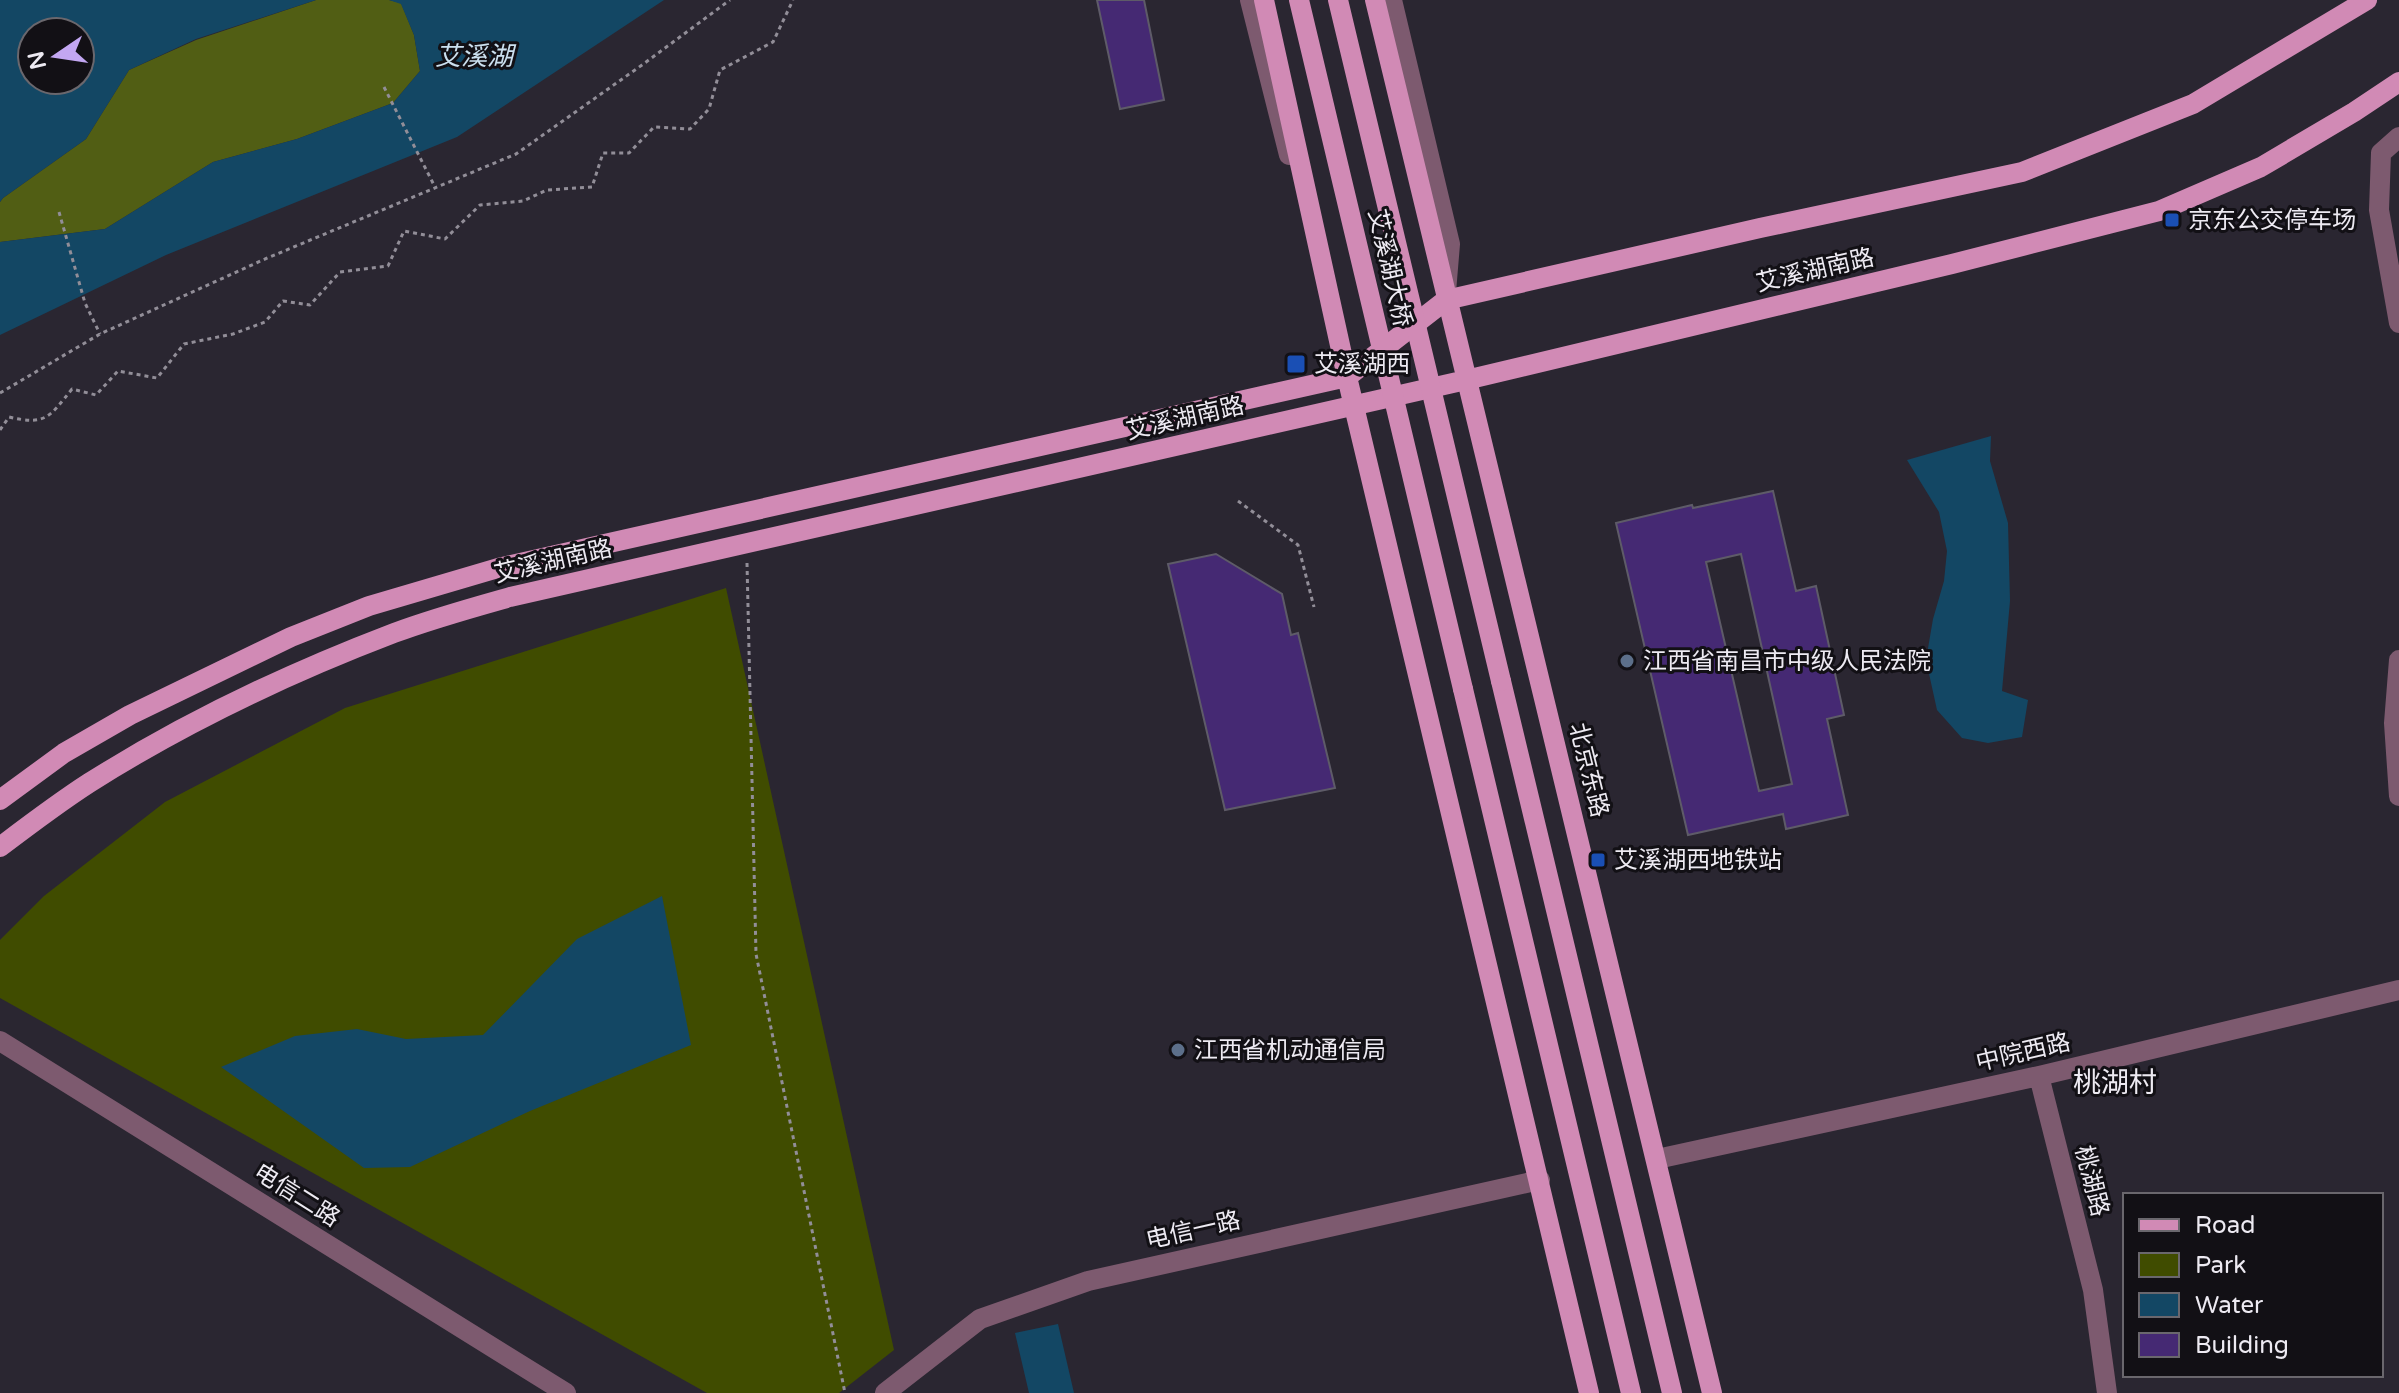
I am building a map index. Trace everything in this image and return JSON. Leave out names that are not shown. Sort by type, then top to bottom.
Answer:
[{"type":"main road","points":[[1264,0],[1347,377],[1589,1393]]},
{"type":"main road","name":"艾溪湖大桥","points":[[1299,0],[1631,1393]]},
{"type":"main road","name":"艾溪湖大桥","points":[[1338,0],[1672,1393]]},
{"type":"main road","name":"北京东路","points":[[1375,0],[1712,1393]]},
{"type":"main road","name":"艾溪湖南路","points":[[0,800],[64,753],[130,715],[291,637],[369,606],[498,568],[1347,377],[1446,300],[2022,172],[2193,104],[2367,0]]},
{"type":"main road","name":"艾溪湖南路","points":[[0,847],[87,785],[191,725],[300,672],[395,633],[510,597],[1355,406],[1952,264],[2159,211],[2261,167],[2399,82]]},
{"type":"street","points":[[1250,0],[1347,377]]},
{"type":"street","points":[[1392,0],[1450,244],[1446,300]]},
{"type":"street","points":[[2399,137],[2381,153],[2379,210],[2399,323]]},
{"type":"street","points":[[2399,660],[2394,723],[2399,796]]},
{"type":"street","name":"中院西路","points":[[1657,1159],[2039,1076],[2399,990]]},
{"type":"street","name":"电信二路","points":[[0,1041],[566,1393]]},
{"type":"street","name":"桃湖路","points":[[2039,1076],[2093,1290],[2107,1393]]},
{"type":"street","name":"电信一路","points":[[885,1393],[980,1319],[1088,1281],[1540,1180]]},
{"type":"path","points":[[0,393],[100,334],[265,259],[516,154],[730,0]]},
{"type":"path","points":[[0,430],[9,417],[29,422],[50,416],[72,389],[96,395],[118,371],[157,378],[184,344],[233,334],[265,322],[283,301],[310,305],[340,272],[388,266],[404,231],[445,239],[480,205],[523,201],[547,190],[592,187],[603,153],[629,153],[654,127],[690,129],[709,109],[720,70],[773,42],[793,0]]},
{"type":"path","points":[[384,87],[435,187]]},
{"type":"path","points":[[59,212],[85,303],[100,334]]},
{"type":"path","points":[[1238,501],[1298,545],[1314,607]]},
{"type":"path","points":[[747,543],[756,954],[845,1393]]},
{"type":"green space","points":[[316,0],[389,0],[401,3],[414,35],[420,71],[393,103],[297,139],[213,162],[105,229],[0,242],[0,202],[3,198],[86,139],[129,70],[196,40]]},
{"type":"green space","points":[[726,588],[894,1350],[839,1393],[707,1393],[0,998],[0,940],[44,896],[165,802],[345,708]]},
{"type":"water","points":[[0,0],[316,0],[196,39],[129,70],[86,139],[0,202]]},
{"type":"water","name":"艾溪湖","points":[[389,0],[664,0],[457,137],[166,255],[0,335],[0,242],[105,229],[213,162],[297,139],[393,103],[420,71],[414,35],[401,4]]},
{"type":"water","points":[[1991,436],[1990,461],[2008,523],[2010,601],[2002,691],[2028,700],[2022,737],[1988,743],[1962,738],[1937,710],[1926,660],[1944,581],[1947,551],[1939,512],[1907,460]]},
{"type":"water","points":[[662,896],[691,1045],[530,1111],[410,1167],[364,1168],[221,1067],[295,1036],[357,1029],[406,1039],[483,1035],[577,939]]},
{"type":"water","points":[[1058,1324],[1074,1393],[1029,1393],[1015,1333]]},
{"type":"building","points":[[1097,0],[1144,0],[1164,100],[1120,109]]},
{"type":"building","points":[[1773,491],[1796,591],[1816,586],[1844,715],[1827,719],[1848,815],[1786,829],[1783,814],[1688,835],[1616,523],[1692,505],[1693,508]],"holes":[[[1741,554],[1792,784],[1759,791],[1706,562]]]},
{"type":"building","points":[[1216,554],[1282,594],[1291,635],[1298,633],[1335,788],[1225,810],[1168,564]]},
{"type":"place","name":"京东公交停车场","points":[[2172,220]]},
{"type":"place","name":"艾溪湖西","points":[[1296,364]]},
{"type":"place","name":"江西省南昌市中级人民法院","points":[[1627,661]]},
{"type":"place","name":"艾溪湖西地铁站","points":[[1598,860]]},
{"type":"place","name":"江西省机动通信局","points":[[1178,1050]]},
{"type":"district","name":"桃湖村","points":[[2115,1082]]}]
